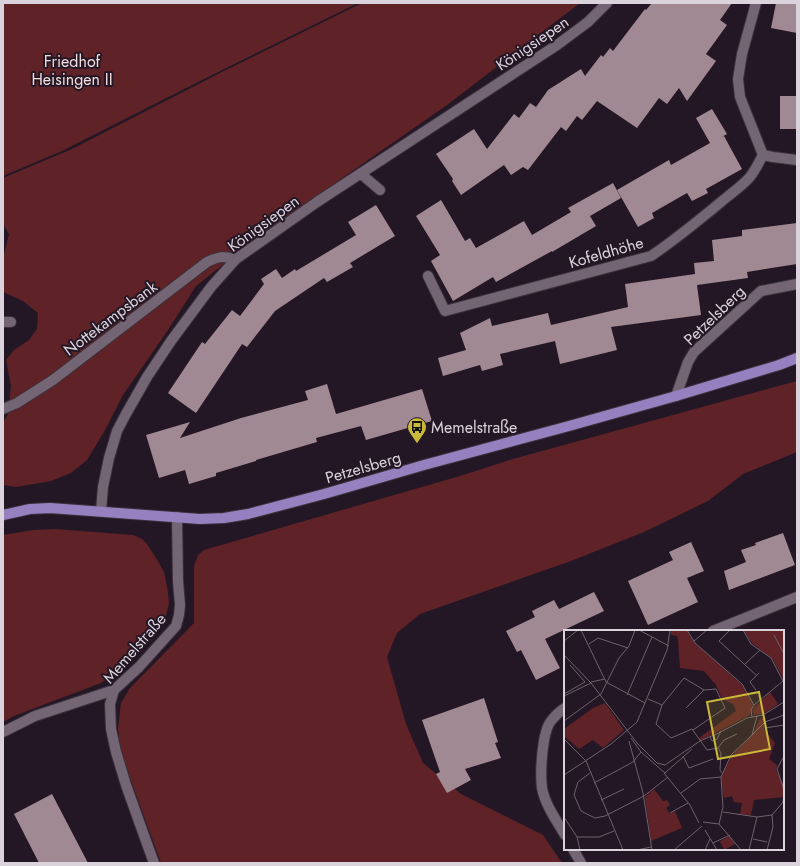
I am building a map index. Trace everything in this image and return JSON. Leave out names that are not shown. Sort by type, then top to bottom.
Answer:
[{"type":"main road","name":"Petzelsberg","points":[[101,511],[200,519],[224,518],[248,514],[676,396],[779,365],[797,358]]},
{"type":"main road","name":"Petzelsberg","points":[[779,365],[797,362]]},
{"type":"main road","points":[[3,515],[30,509],[50,508],[101,511]]},
{"type":"street","name":"Königsiepen","points":[[101,511],[103,487],[109,458],[117,431],[148,377],[171,341],[211,287],[236,259],[318,202],[557,45],[588,22],[607,3]]},
{"type":"street","points":[[756,3],[742,54],[738,79],[740,97],[763,154],[773,157],[797,160]]},
{"type":"street","name":"Kofeldhöhe","points":[[428,276],[445,311],[651,256],[686,231],[742,185],[755,170],[763,154]]},
{"type":"street","points":[[361,174],[380,190]]},
{"type":"street","name":"Nottekampsbank","points":[[3,409],[17,403],[53,380],[207,262],[224,256],[236,259]]},
{"type":"street","name":"Petzelsberg","points":[[676,396],[688,362],[694,352],[722,326],[761,291],[797,284]]},
{"type":"street","name":"Memelstraße","points":[[154,863],[126,785],[116,752],[111,729],[110,704],[114,690],[139,667],[176,626],[180,605],[178,582],[177,518]]},
{"type":"street","points":[[715,630],[797,597]]},
{"type":"street","points":[[3,732],[35,716],[114,690]]},
{"type":"street","points":[[564,709],[550,722],[546,734],[542,752],[542,788],[547,804],[564,833]]},
{"type":"street","points":[[574,850],[581,863]]},
{"type":"green space","name":"Friedhof Heisingen II","points":[[3,3],[358,3],[62,151],[3,176]]},
{"type":"green space","points":[[362,3],[580,3],[447,105],[256,238],[196,286],[168,330],[123,395],[104,432],[87,460],[71,473],[51,481],[16,487],[3,485],[3,423],[8,414],[11,386],[6,360],[14,350],[29,340],[37,329],[38,313],[23,301],[3,292],[3,259],[9,234],[3,224],[3,178],[72,149],[220,73]]},
{"type":"green space","points":[[797,381],[797,452],[743,474],[708,501],[644,532],[571,561],[420,614],[397,633],[387,657],[406,724],[423,763],[461,794],[543,835],[562,863],[161,863],[120,750],[118,728],[121,703],[130,688],[194,623],[194,566],[198,555],[204,550],[460,476],[513,459]]},
{"type":"green space","points":[[55,529],[133,535],[142,539],[147,544],[164,572],[169,603],[164,624],[135,658],[101,683],[14,716],[3,722],[3,535],[33,530]]},
{"type":"building","points":[[652,3],[732,3],[720,20],[727,25],[706,54],[716,61],[687,101],[679,88],[667,104],[659,98],[637,128],[597,101],[582,120],[577,116],[566,131],[561,127],[528,170],[523,167],[511,175],[504,165],[461,195],[452,181],[453,179],[436,154],[474,129],[487,149],[514,114],[519,118],[530,103],[536,107],[548,90],[581,69],[585,76],[601,55],[603,57],[610,48],[613,51],[645,9],[646,10]]},
{"type":"building","points":[[776,3],[797,3],[797,33],[771,28]]},
{"type":"building","points":[[780,96],[797,96],[797,129],[780,129]]},
{"type":"building","points":[[712,109],[727,134],[720,138],[724,136],[742,169],[706,189],[708,193],[692,201],[687,193],[652,213],[654,218],[638,227],[617,190],[669,160],[671,165],[710,143],[696,118]]},
{"type":"building","points":[[613,183],[621,198],[590,216],[596,226],[496,282],[493,277],[453,301],[431,261],[440,255],[416,216],[441,200],[465,241],[470,238],[476,248],[524,221],[532,235],[571,212],[568,208]]},
{"type":"building","points":[[376,205],[395,236],[350,263],[353,267],[327,282],[324,278],[275,311],[247,347],[242,344],[196,413],[168,393],[202,342],[205,344],[232,310],[240,316],[264,284],[261,279],[276,269],[282,278],[295,269],[296,271],[356,235],[348,222]]},
{"type":"building","points":[[797,223],[797,264],[747,272],[748,278],[697,285],[701,315],[611,327],[617,350],[560,364],[555,341],[500,354],[503,365],[482,371],[480,365],[443,376],[438,358],[466,350],[460,333],[490,318],[492,326],[548,313],[551,325],[628,307],[625,284],[695,274],[694,263],[714,261],[712,240],[742,236],[742,230]]},
{"type":"building","points":[[327,384],[336,414],[422,389],[432,421],[366,440],[361,426],[316,438],[317,442],[216,473],[216,476],[189,484],[185,470],[159,478],[146,435],[190,422],[180,438],[241,418],[308,400],[305,391]]},
{"type":"building","points":[[783,533],[795,565],[729,590],[724,571],[746,562],[741,550],[756,545],[755,543]]},
{"type":"building","points":[[691,542],[704,571],[687,578],[698,602],[648,625],[628,581],[673,560],[669,552]]},
{"type":"building","points":[[594,592],[604,611],[545,639],[560,668],[536,680],[521,650],[517,652],[506,631],[535,617],[532,611],[554,600],[559,609]]},
{"type":"building","points":[[484,698],[498,742],[495,743],[501,758],[465,769],[471,780],[447,793],[436,774],[440,772],[422,720]]},
{"type":"building","points":[[52,794],[88,863],[39,863],[14,814]]},
{"type":"place","name":"Memelstraße","points":[[417,444]]}]
